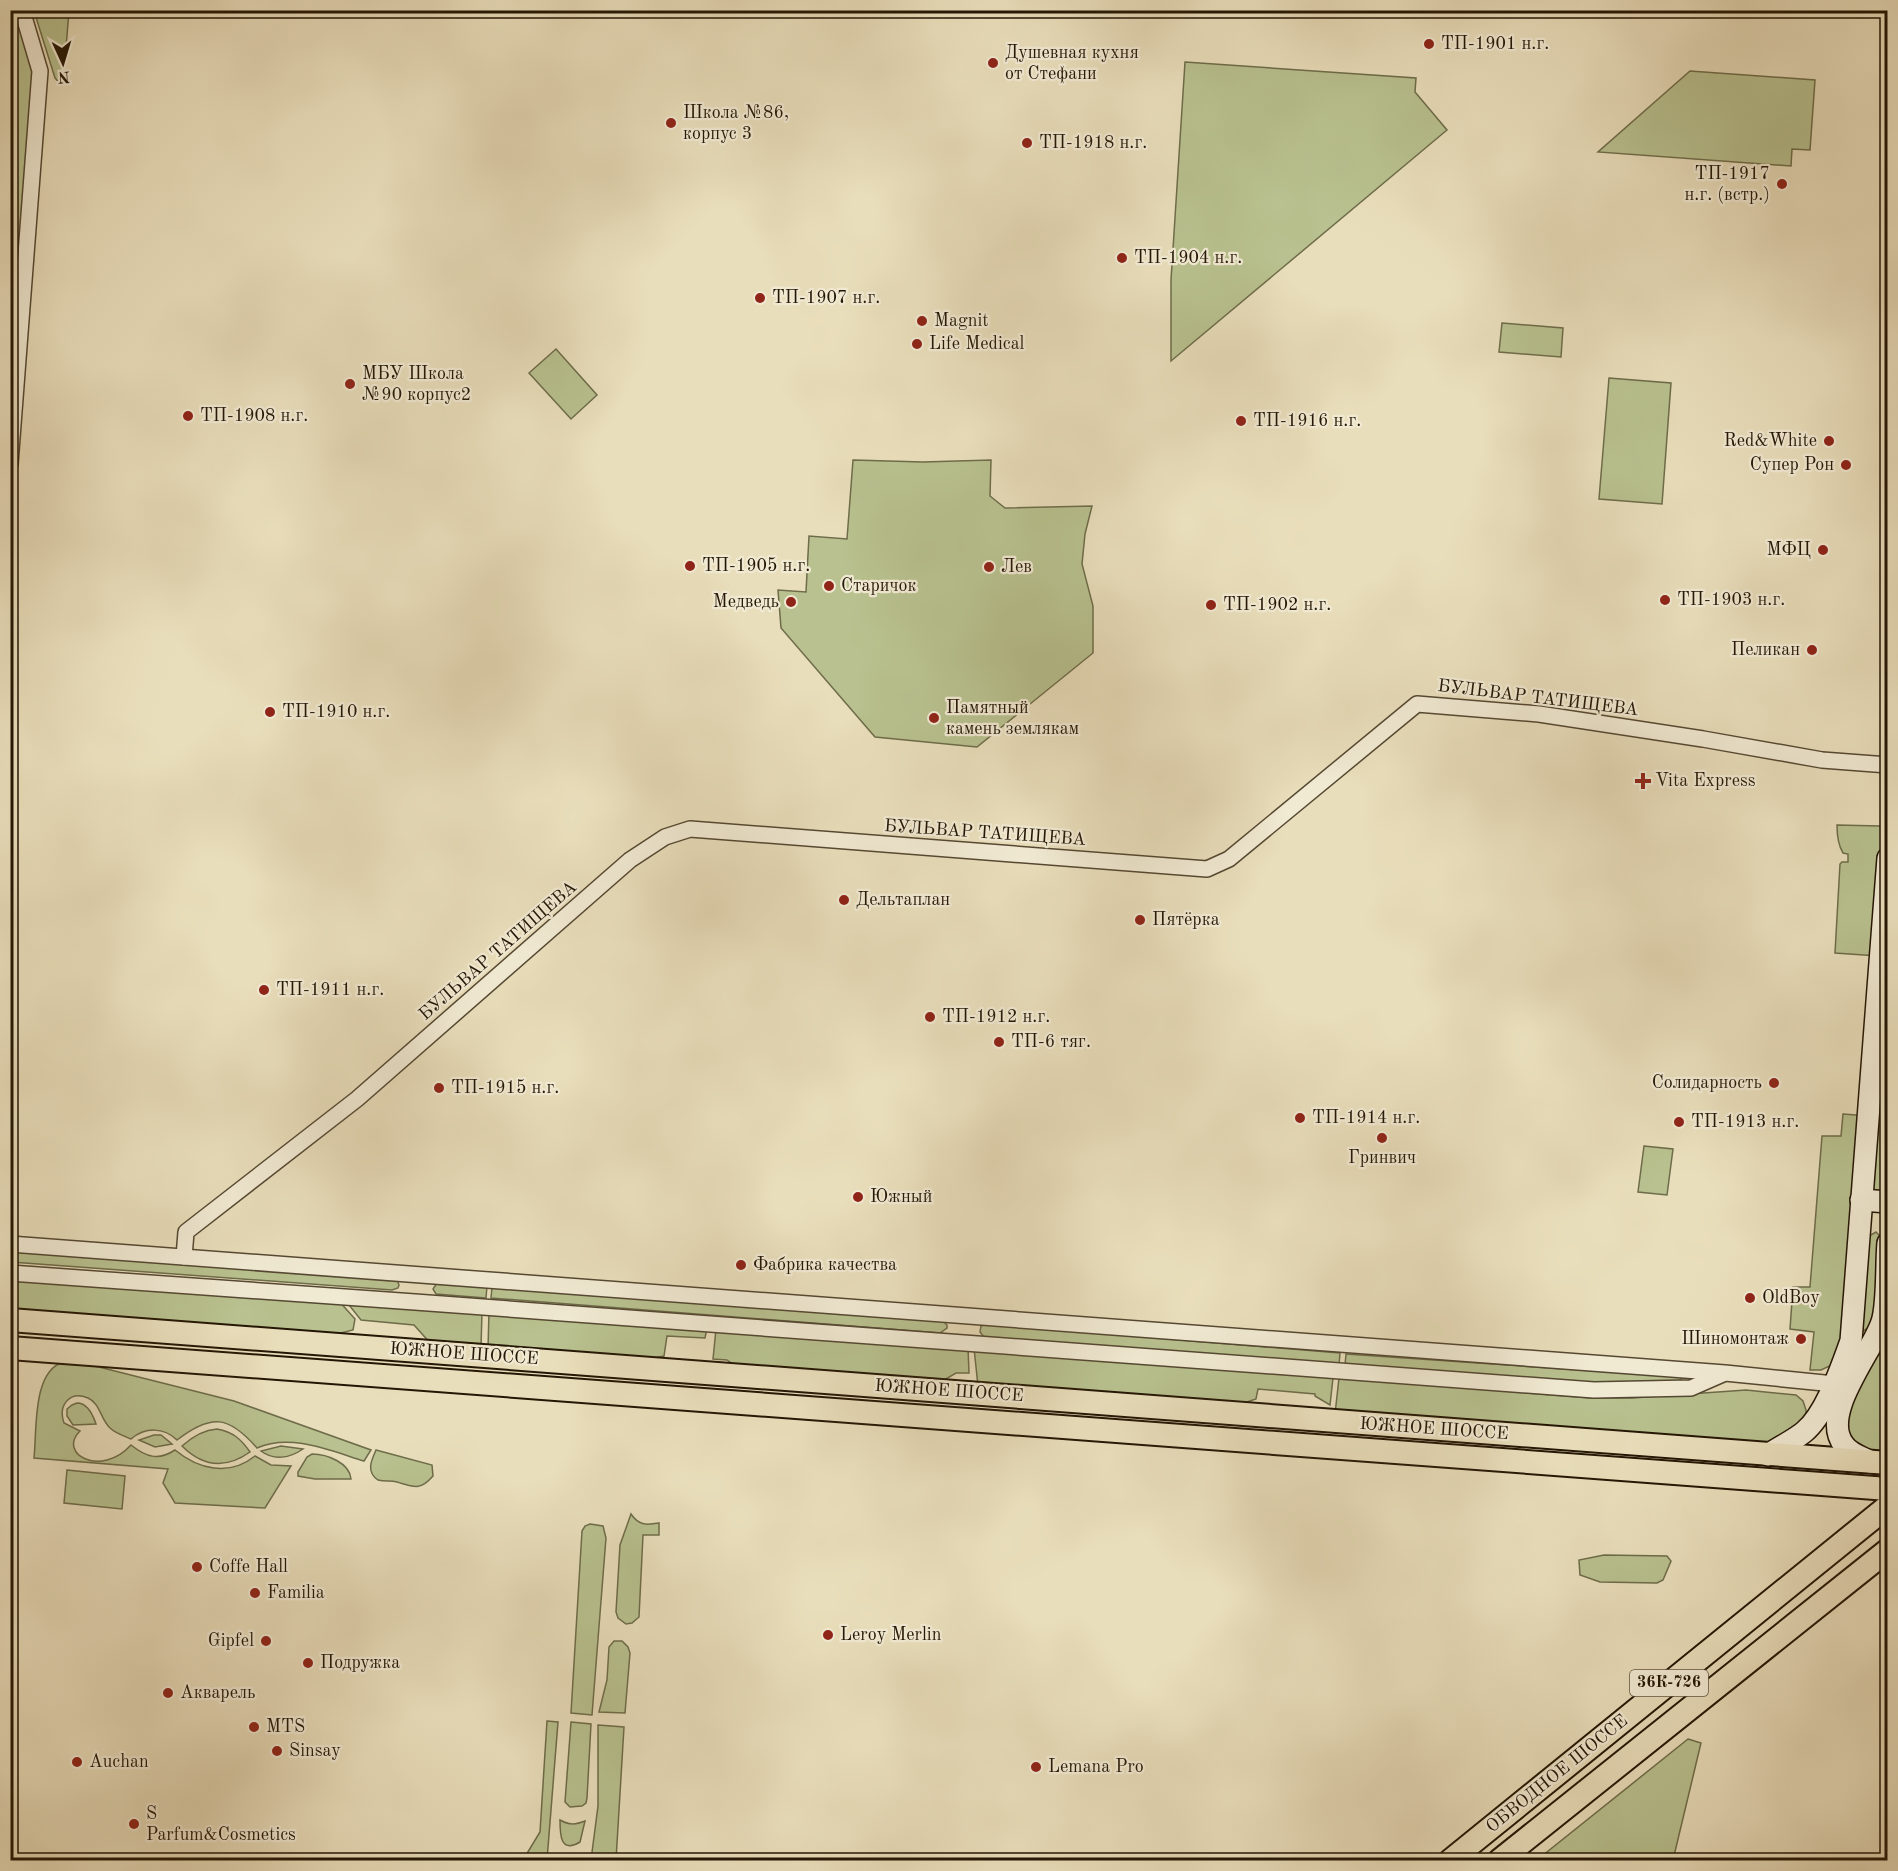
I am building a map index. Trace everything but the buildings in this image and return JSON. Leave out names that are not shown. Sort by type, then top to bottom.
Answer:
[{"type":"main road","points":[[1880,1463],[1850,1452],[1843,1445],[1837,1420],[1851,1341],[1887,858]]},
{"type":"main road","points":[[1861,1200],[1887,1202]]},
{"type":"main road","points":[[1768,1455],[1804,1432],[1815,1420],[1877,1335],[1883,1319],[1887,1243]]},
{"type":"main road","name":"ЮЖНОЕ ШОССЕ","points":[[10,1320],[1880,1463]]},
{"type":"main road","name":"ЮЖНОЕ ШОССЕ","points":[[10,1348],[1887,1489]]},
{"type":"main road","name":"ОБВОДНОЕ ШОССЕ","points":[[1451,1860],[1887,1506]]},
{"type":"main road","name":"ОБВОДНОЕ ШОССЕ","points":[[1500,1860],[1887,1550]]},
{"type":"street","points":[[10,464],[40,71],[22,10]]},
{"type":"street","name":"БУЛЬВАР ТАТИЩЕВА","points":[[184,1257],[186,1232],[357,1099],[630,860],[665,837],[690,829],[1207,869],[1229,859],[1417,704],[1539,714],[1822,760],[1887,765]]},
{"type":"street","points":[[10,1244],[1725,1373],[1842,1385]]},
{"type":"street","points":[[10,1274],[1594,1390],[1691,1388],[1725,1373]]},
{"type":"green space","points":[[34,11],[69,11],[63,84],[55,78]]},
{"type":"green space","points":[[17,15],[38,73],[11,411],[10,66],[14,19]]},
{"type":"green space","points":[[1185,62],[1416,78],[1415,92],[1447,130],[1171,361],[1171,280]]},
{"type":"green space","points":[[1690,71],[1815,80],[1810,150],[1792,149],[1791,166],[1598,152]]},
{"type":"green space","points":[[1502,323],[1563,328],[1561,357],[1499,352]]},
{"type":"green space","points":[[556,349],[597,395],[571,419],[529,373]]},
{"type":"green space","points":[[1609,378],[1671,383],[1662,504],[1599,499]]},
{"type":"green space","points":[[853,460],[923,462],[991,460],[990,496],[1005,508],[1092,506],[1085,534],[1082,564],[1093,606],[1093,653],[977,747],[875,737],[781,628],[778,590],[806,592],[809,536],[847,539]]},
{"type":"green space","points":[[1837,825],[1880,826],[1885,834],[1878,956],[1835,953],[1840,864],[1848,862],[1848,854],[1843,853],[1839,843]]},
{"type":"green space","points":[[1887,988],[1888,1143],[1884,1189],[1876,1193],[1873,1190]]},
{"type":"green space","points":[[1843,1114],[1859,1117],[1844,1341],[1834,1364],[1821,1370],[1810,1370],[1814,1332],[1790,1329],[1793,1287],[1810,1287],[1822,1136],[1841,1136]]},
{"type":"green space","points":[[1644,1146],[1673,1149],[1667,1195],[1638,1192]]},
{"type":"green space","points":[[1876,1232],[1881,1237],[1876,1312],[1871,1326],[1860,1333],[1869,1236]]},
{"type":"green space","points":[[10,1250],[397,1280],[399,1285],[398,1288],[392,1290],[11,1262]]},
{"type":"green space","points":[[10,1275],[338,1300],[355,1319],[353,1330],[329,1336],[11,1311]]},
{"type":"green space","points":[[437,1283],[487,1286],[486,1298],[436,1294],[433,1289]]},
{"type":"green space","points":[[492,1287],[943,1321],[947,1328],[940,1333],[491,1298]]},
{"type":"green space","points":[[345,1300],[482,1311],[481,1348],[432,1345],[414,1325],[361,1320]]},
{"type":"green space","points":[[489,1311],[707,1328],[705,1338],[667,1336],[664,1356],[643,1360],[488,1349]]},
{"type":"green space","points":[[987,1324],[1340,1353],[1339,1365],[984,1337],[980,1332],[981,1326]]},
{"type":"green space","points":[[716,1329],[968,1348],[969,1373],[956,1373],[939,1383],[738,1368],[727,1360],[713,1359]]},
{"type":"green space","points":[[1887,1334],[1887,1456],[1860,1452],[1841,1417]]},
{"type":"green space","points":[[974,1348],[1333,1378],[1330,1405],[1315,1394],[1258,1389],[1256,1399],[1235,1406],[978,1386]]},
{"type":"green space","points":[[1346,1354],[1683,1377],[1678,1382],[1582,1382],[1345,1365]]},
{"type":"green space","points":[[64,1362],[87,1364],[234,1401],[371,1450],[364,1461],[297,1443],[283,1442],[257,1448],[238,1429],[220,1422],[200,1425],[177,1440],[166,1433],[154,1430],[142,1432],[131,1439],[110,1428],[92,1400],[75,1396],[67,1401],[63,1411],[64,1423],[80,1431],[74,1440],[74,1448],[86,1459],[107,1460],[119,1455],[131,1445],[152,1456],[163,1456],[175,1450],[194,1462],[214,1468],[235,1467],[255,1456],[271,1465],[291,1466],[265,1508],[175,1503],[163,1483],[168,1469],[34,1458],[36,1418],[41,1389],[46,1377],[54,1367]]},
{"type":"green space","points":[[1339,1378],[1591,1398],[1632,1398],[1746,1390],[1796,1395],[1803,1401],[1806,1419],[1775,1445],[1335,1414]]},
{"type":"green space","points":[[77,1403],[87,1407],[96,1424],[73,1425],[67,1416],[67,1409]]},
{"type":"green space","points":[[217,1429],[236,1437],[250,1452],[232,1461],[215,1463],[198,1458],[182,1446],[198,1434]]},
{"type":"green space","points":[[161,1435],[172,1444],[155,1447],[139,1440]]},
{"type":"green space","points":[[281,1446],[303,1449],[293,1455],[282,1457],[271,1456],[261,1451]]},
{"type":"green space","points":[[376,1450],[432,1465],[433,1476],[420,1486],[378,1480],[371,1470],[371,1462]]},
{"type":"green space","points":[[312,1454],[337,1460],[347,1468],[351,1479],[315,1479],[298,1476],[307,1457]]},
{"type":"green space","points":[[67,1470],[125,1476],[122,1509],[64,1503]]},
{"type":"green space","points":[[631,1514],[637,1521],[644,1524],[659,1523],[659,1535],[643,1535],[639,1617],[632,1623],[626,1624],[618,1618],[616,1612],[620,1545]]},
{"type":"green space","points":[[590,1524],[603,1526],[606,1538],[592,1715],[571,1713],[582,1531]]},
{"type":"green space","points":[[1604,1555],[1667,1556],[1671,1561],[1663,1580],[1657,1583],[1600,1582],[1580,1575],[1579,1560]]},
{"type":"green space","points":[[614,1641],[622,1641],[630,1653],[625,1713],[599,1712],[607,1680],[609,1647]]},
{"type":"green space","points":[[547,1721],[558,1722],[547,1860],[523,1860],[540,1832]]},
{"type":"green space","points":[[571,1722],[591,1724],[586,1803],[582,1806],[570,1807],[565,1802]]},
{"type":"green space","points":[[598,1725],[624,1727],[616,1860],[591,1860],[598,1806]]},
{"type":"green space","points":[[1688,1739],[1701,1743],[1673,1860],[1537,1860]]},
{"type":"green space","points":[[560,1820],[572,1824],[585,1821],[580,1842],[568,1846],[565,1844],[561,1836]]},
{"type":"place","name":"ТП-1901 н.г.","points":[[1429,44]]},
{"type":"place","name":"Душевная кухня от Стефани","points":[[993,63]]},
{"type":"place","name":"Школа №86, корпус 3","points":[[671,123]]},
{"type":"place","name":"ТП-1918 н.г.","points":[[1027,143]]},
{"type":"place","name":"ТП-1917 н.г. (встр.)","points":[[1782,184]]},
{"type":"place","name":"ТП-1904 н.г.","points":[[1122,258]]},
{"type":"place","name":"ТП-1907 н.г.","points":[[760,298]]},
{"type":"place","name":"Magnit","points":[[922,321]]},
{"type":"place","name":"Life Medical","points":[[917,344]]},
{"type":"place","name":"МБУ Школа №90 корпус2","points":[[350,384]]},
{"type":"place","name":"ТП-1908 н.г.","points":[[188,416]]},
{"type":"place","name":"ТП-1916 н.г.","points":[[1241,421]]},
{"type":"place","name":"Red&White","points":[[1829,441]]},
{"type":"place","name":"Супер Рон","points":[[1846,465]]},
{"type":"place","name":"МФЦ","points":[[1823,550]]},
{"type":"place","name":"ТП-1905 н.г.","points":[[690,566]]},
{"type":"place","name":"Лев","points":[[989,567]]},
{"type":"place","name":"Старичок","points":[[829,586]]},
{"type":"place","name":"ТП-1903 н.г.","points":[[1665,600]]},
{"type":"place","name":"Медведь","points":[[791,602]]},
{"type":"place","name":"ТП-1902 н.г.","points":[[1211,605]]},
{"type":"place","name":"Пеликан","points":[[1812,650]]},
{"type":"place","name":"ТП-1910 н.г.","points":[[270,712]]},
{"type":"place","name":"Памятный камень землякам","points":[[934,718]]},
{"type":"place","name":"Vita Express","points":[[1643,781]]},
{"type":"place","name":"Дельтаплан","points":[[844,900]]},
{"type":"place","name":"Пятёрка","points":[[1140,920]]},
{"type":"place","name":"ТП-1911 н.г.","points":[[264,990]]},
{"type":"place","name":"ТП-1912 н.г.","points":[[930,1017]]},
{"type":"place","name":"ТП-6 тяг.","points":[[999,1042]]},
{"type":"place","name":"Солидарность","points":[[1774,1083]]},
{"type":"place","name":"ТП-1915 н.г.","points":[[439,1088]]},
{"type":"place","name":"ТП-1914 н.г.","points":[[1300,1118]]},
{"type":"place","name":"ТП-1913 н.г.","points":[[1679,1122]]},
{"type":"place","name":"Гринвич","points":[[1382,1138]]},
{"type":"place","name":"Южный","points":[[858,1197]]},
{"type":"place","name":"Фабрика качества","points":[[741,1265]]},
{"type":"place","name":"OldBoy","points":[[1750,1298]]},
{"type":"place","name":"Шиномонтаж","points":[[1801,1339]]},
{"type":"place","name":"Coffe Hall","points":[[197,1567]]},
{"type":"place","name":"Familia","points":[[255,1593]]},
{"type":"place","name":"Leroy Merlin","points":[[828,1635]]},
{"type":"place","name":"Gipfel","points":[[266,1641]]},
{"type":"place","name":"Подружка","points":[[308,1663]]},
{"type":"place","name":"Акварель","points":[[168,1693]]},
{"type":"place","name":"MTS","points":[[254,1727]]},
{"type":"place","name":"Sinsay","points":[[277,1751]]},
{"type":"place","name":"Auchan","points":[[77,1762]]},
{"type":"place","name":"Lemana Pro","points":[[1036,1767]]},
{"type":"place","name":"S Parfum&Cosmetics","points":[[134,1824]]}]
